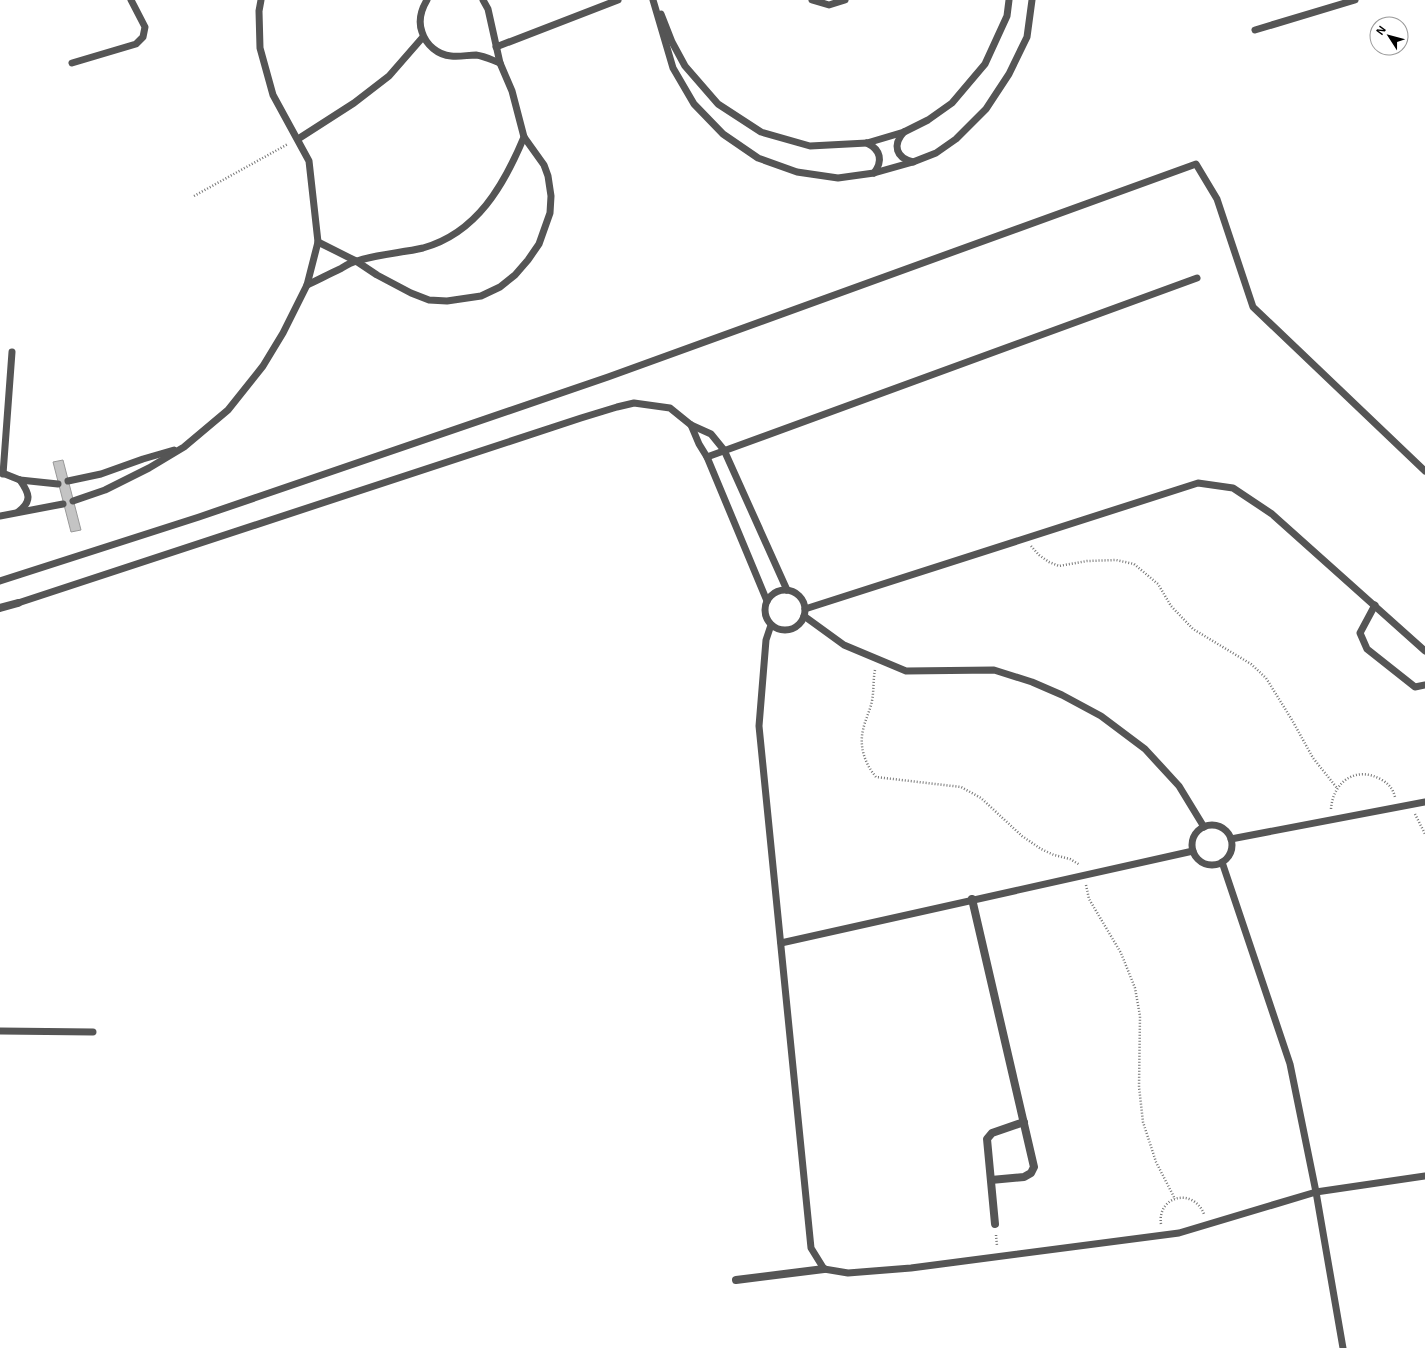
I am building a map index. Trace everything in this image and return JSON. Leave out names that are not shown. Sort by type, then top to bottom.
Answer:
[{"type":"street","points":[[0,608],[18,603]]},
{"type":"street","points":[[972,899],[1034,1167],[1031,1173],[1024,1177],[991,1180]]},
{"type":"street","points":[[995,1224],[987,1139],[992,1133],[1024,1122]]},
{"type":"street","points":[[736,1280],[824,1269]]},
{"type":"lane","points":[[72,63],[136,44],[143,37],[145,27],[131,0]]},
{"type":"lane","points":[[73,501],[105,490],[149,468],[184,447],[228,410],[263,366],[283,333],[307,285],[318,242],[309,161],[272,95],[260,48],[259,11],[261,0]]},
{"type":"lane","points":[[427,0],[422,9],[420,28],[423,37],[430,46],[440,53],[451,56],[477,55],[500,63]]},
{"type":"lane","points":[[318,242],[356,261],[377,275],[410,293],[429,300],[447,302],[481,296],[500,287],[515,275],[532,255],[539,244],[550,213],[551,196],[548,176],[544,165],[524,137],[512,91],[500,63],[488,9],[483,0]]},
{"type":"lane","points":[[496,47],[618,0]]},
{"type":"lane","points":[[654,0],[672,42],[685,66],[718,104],[761,132],[810,146],[867,143],[904,132],[928,120],[952,103],[985,64],[1006,16],[1008,0]]},
{"type":"lane","points":[[654,0],[673,68],[694,104],[723,134],[758,158],[797,172],[838,178],[874,173],[913,162],[936,153],[951,142],[986,109],[1009,74],[1027,37],[1032,0]]},
{"type":"lane","points":[[812,0],[829,5],[846,0]]},
{"type":"lane","points":[[1255,30],[1355,0]]},
{"type":"lane","points":[[298,139],[354,103],[389,76],[423,37]]},
{"type":"lane","points":[[904,132],[899,138],[897,146],[899,154],[905,160],[913,162]]},
{"type":"lane","points":[[307,285],[356,261],[424,247],[442,240],[463,228],[478,215],[496,194],[514,162],[524,137]]},
{"type":"lane","points":[[867,143],[874,147],[878,152],[880,160],[874,173]]},
{"type":"lane","points":[[0,581],[199,517],[608,377],[1196,164],[1217,200],[1253,307],[1425,471]]},
{"type":"lane","points":[[707,457],[1197,278]]},
{"type":"lane","points":[[12,352],[2,473],[20,480],[58,484]]},
{"type":"lane","points":[[18,603],[617,407],[634,403],[670,408],[691,425],[711,434],[724,450],[787,590]]},
{"type":"lane","points":[[691,425],[699,444],[707,457],[767,601]]},
{"type":"lane","points":[[68,481],[102,474],[143,459],[184,447]]},
{"type":"lane","points":[[16,513],[25,506],[29,497],[20,480]]},
{"type":"lane","points":[[804,612],[1024,538],[1198,483],[1233,488],[1272,514],[1425,651]]},
{"type":"lane","points":[[0,516],[64,504]]},
{"type":"lane","points":[[787,590],[794,592],[799,596],[803,602],[804,612],[799,623],[793,628],[786,630],[778,629],[771,625],[767,620],[765,607],[767,601],[776,592],[787,590]]},
{"type":"lane","points":[[1375,605],[1360,633],[1367,649],[1414,687],[1425,686]]},
{"type":"lane","points":[[804,612],[844,645],[906,671],[994,670],[1032,682],[1062,695],[1101,716],[1145,749],[1179,786],[1204,827]]},
{"type":"lane","points":[[771,625],[766,640],[759,726],[811,1248],[824,1269],[848,1273],[911,1268],[1179,1233],[1316,1192],[1425,1176]]},
{"type":"lane","points":[[1231,839],[1425,802]]},
{"type":"lane","points":[[1210,825],[1217,825],[1223,828],[1231,839],[1231,852],[1222,862],[1214,864],[1205,863],[1198,859],[1193,851],[1192,844],[1194,837],[1198,831],[1210,825]]},
{"type":"lane","points":[[781,943],[972,899],[1193,851]]},
{"type":"lane","points":[[1222,862],[1290,1064],[1316,1192],[1343,1348]]},
{"type":"lane","points":[[0,1031],[93,1032]]},
{"type":"path","points":[[194,196],[298,139]]},
{"type":"path","points":[[1024,538],[1039,555],[1048,562],[1059,566],[1087,561],[1116,560],[1134,564],[1158,584],[1171,606],[1193,629],[1251,664],[1266,678],[1313,758],[1337,788]]},
{"type":"path","points":[[877,659],[873,681],[874,694],[871,708],[862,731],[862,747],[865,760],[870,770],[876,777],[961,787],[981,798],[1022,836],[1041,850],[1070,859],[1081,865],[1089,899],[1121,952],[1134,988],[1140,1016],[1139,1087],[1143,1122],[1156,1162],[1175,1199]]},
{"type":"path","points":[[1330,819],[1332,799],[1337,788],[1346,779],[1357,774],[1366,774],[1376,777],[1390,786],[1394,792],[1398,806],[1414,813],[1425,834]]},
{"type":"path","points":[[1162,1235],[1160,1216],[1163,1208],[1175,1199],[1185,1197],[1191,1199],[1199,1205],[1208,1224]]},
{"type":"path","points":[[995,1224],[998,1256]]},
{"type":"building","points":[[63,460],[81,530],[71,532],[53,462]]}]
